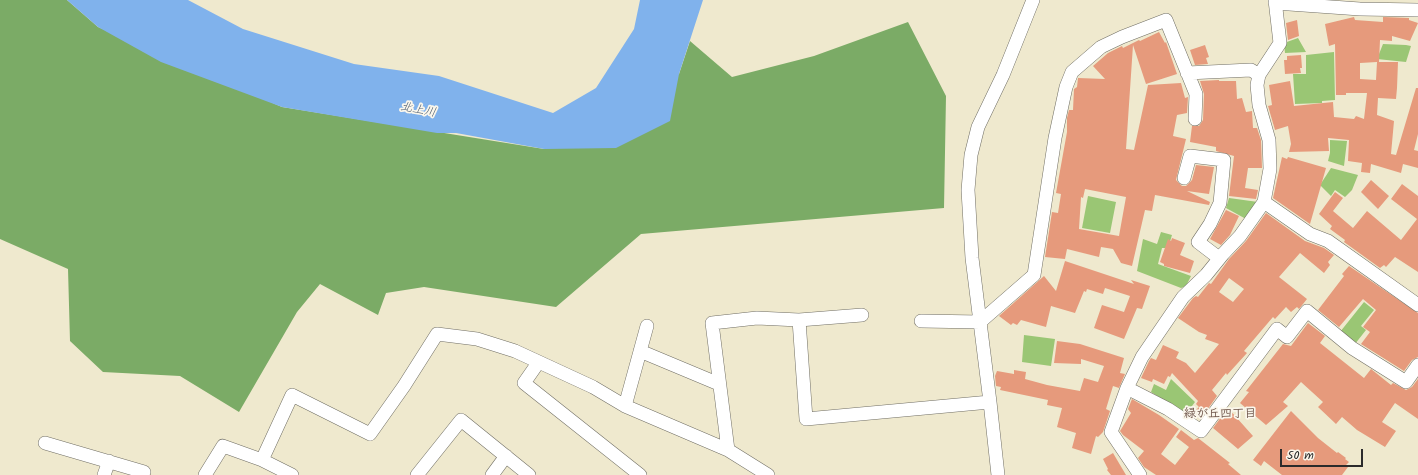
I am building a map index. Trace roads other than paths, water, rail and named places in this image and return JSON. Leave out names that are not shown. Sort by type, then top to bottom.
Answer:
[{"type":"street","points":[[998,475],[972,258],[968,190],[971,155],[978,127],[1003,75],[1033,0]]},
{"type":"street","points":[[1140,475],[1111,432],[1127,388],[1142,357],[1183,297],[1206,275],[1219,258],[1240,236],[1264,202],[1270,169],[1269,140],[1259,105],[1257,85],[1259,75],[1280,43],[1275,1],[1360,9],[1418,10]]},
{"type":"street","points":[[921,321],[980,322],[1034,275],[1055,138],[1066,87],[1072,72],[1101,48],[1122,37],[1166,20],[1196,94],[1194,119]]},
{"type":"street","points":[[1187,73],[1251,70],[1259,75]]},
{"type":"street","points":[[1184,178],[1190,156],[1224,160],[1220,203],[1210,224],[1198,242],[1219,258]]},
{"type":"street","points":[[1264,202],[1310,234],[1328,241],[1418,305]]},
{"type":"street","points":[[1127,388],[1168,408],[1202,431],[1277,328],[1287,337],[1307,312],[1352,348],[1406,382],[1418,365]]},
{"type":"street","points":[[728,450],[712,323],[756,318],[799,320],[862,315]]},
{"type":"street","points":[[799,320],[806,419],[990,402]]},
{"type":"street","points":[[625,406],[647,326]]},
{"type":"street","points":[[262,460],[292,394],[370,434],[404,386],[437,334],[477,339],[515,351],[538,363],[593,387],[625,406],[728,450],[768,475]]},
{"type":"street","points":[[640,351],[719,384]]},
{"type":"street","points":[[538,363],[524,383],[640,475]]},
{"type":"street","points":[[417,475],[461,420],[529,475]]},
{"type":"street","points":[[45,443],[144,472]]},
{"type":"street","points":[[205,475],[223,446],[262,460],[292,475]]},
{"type":"street","points":[[492,475],[506,456]]},
{"type":"street","points":[[104,475],[109,461]]},
{"type":"water","name":"北上川","points":[[67,0],[188,0],[243,29],[354,64],[439,76],[553,113],[596,88],[634,29],[640,0],[703,0],[679,74],[670,121],[616,148],[544,149],[456,133],[437,133],[282,107],[161,62],[98,27]]},
{"type":"district","name":"緑が丘四丁目","points":[[1220,415]]}]
